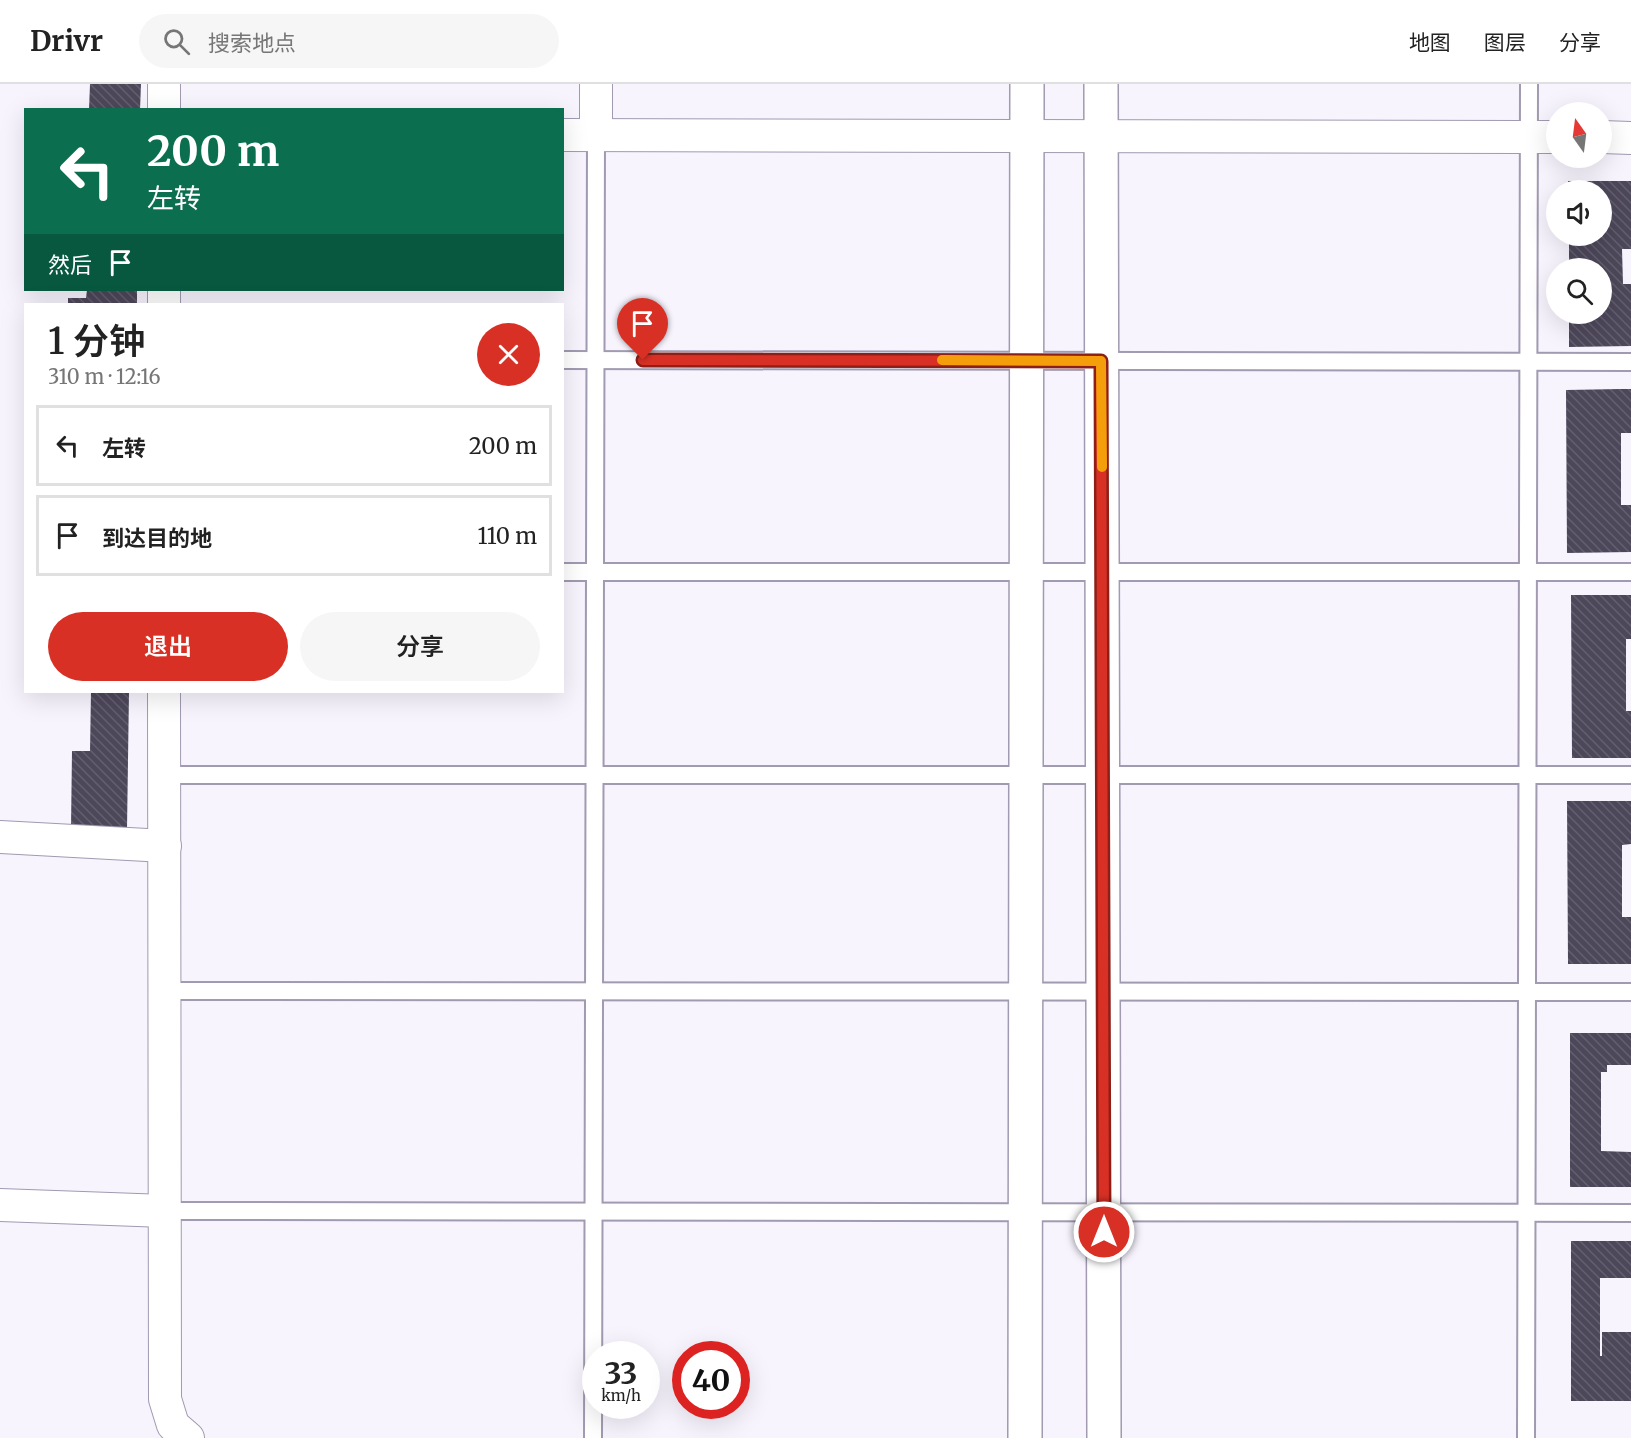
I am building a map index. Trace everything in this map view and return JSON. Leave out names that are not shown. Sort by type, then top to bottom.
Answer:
[{"type":"street","points":[[164,84],[164,108]]},
{"type":"street","points":[[596,84],[596,135]]},
{"type":"street","points":[[1025,1438],[1027,84]]},
{"type":"street","points":[[1101,84],[1104,1438]]},
{"type":"street","points":[[564,135],[1543,137]]},
{"type":"street","points":[[1612,137],[1631,138]]},
{"type":"street","points":[[164,693],[165,1399],[173,1425],[188,1438]]},
{"type":"street","points":[[0,837],[165,846]]},
{"type":"street","points":[[0,1205],[165,1211]]},
{"type":"lane","points":[[1527,1438],[1528,362],[1543,137],[1529,84]]},
{"type":"lane","points":[[593,1438],[596,135]]},
{"type":"lane","points":[[564,360],[1631,362]]},
{"type":"lane","points":[[564,572],[1631,572]]},
{"type":"lane","points":[[164,775],[1631,775]]},
{"type":"lane","points":[[164,991],[1631,992]]},
{"type":"lane","points":[[165,1211],[1631,1213]]},
{"type":"building","points":[[90,84],[141,84],[140,108],[89,108]]},
{"type":"building","points":[[1612,181],[1631,181],[1631,249],[1622,249],[1623,284],[1631,284],[1631,346],[1569,347],[1569,324],[1612,324],[1612,258],[1569,258],[1569,246],[1612,246]]},
{"type":"building","points":[[87,291],[137,291],[137,303],[68,303],[68,298],[86,298]]},
{"type":"building","points":[[1631,389],[1631,433],[1621,433],[1621,505],[1631,505],[1631,552],[1567,553],[1566,390]]},
{"type":"building","points":[[1571,595],[1631,595],[1631,639],[1626,639],[1626,711],[1631,711],[1631,758],[1572,758]]},
{"type":"building","points":[[91,693],[129,693],[127,829],[71,828],[72,751],[90,751]]},
{"type":"building","points":[[1567,801],[1631,801],[1631,844],[1622,845],[1622,917],[1631,917],[1631,964],[1568,964]]},
{"type":"building","points":[[1570,1033],[1631,1033],[1631,1065],[1607,1065],[1607,1072],[1601,1072],[1601,1151],[1631,1152],[1631,1187],[1570,1187]]},
{"type":"building","points":[[1571,1241],[1631,1241],[1631,1278],[1600,1278],[1600,1356],[1602,1356],[1602,1332],[1631,1332],[1631,1401],[1571,1401]]},
{"type":"slow traffic","points":[[942,360],[1101,361],[1102,467]]},
{"type":"route","points":[[643,360],[1101,361],[1104,1232]]}]
